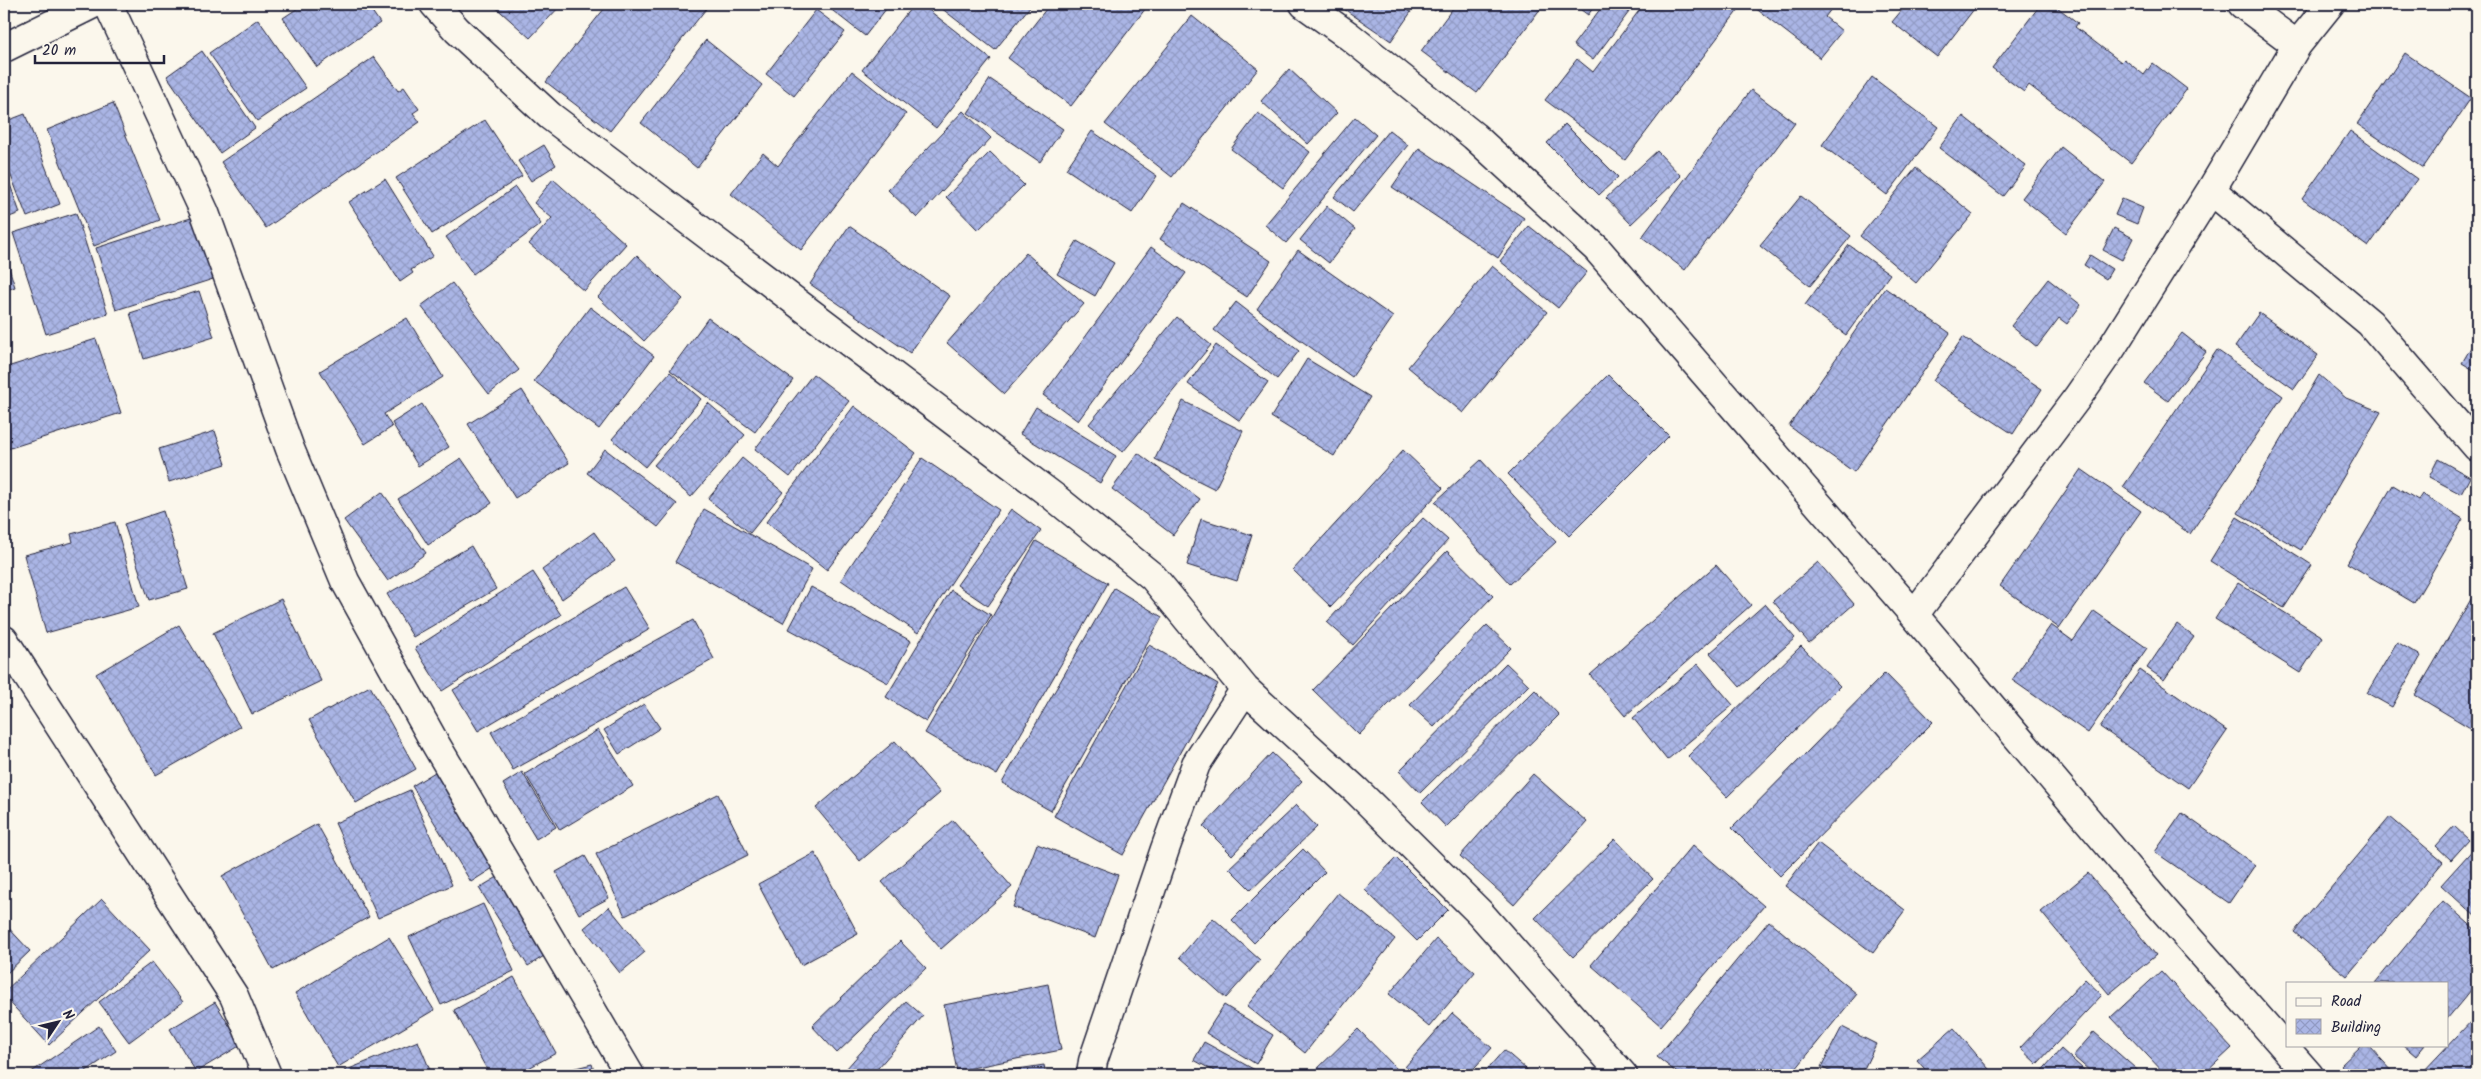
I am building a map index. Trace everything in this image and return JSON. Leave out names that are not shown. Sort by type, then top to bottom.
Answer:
[{"type":"street","points":[[4,48],[93,4]]},
{"type":"street","points":[[108,4],[205,213],[290,449],[345,581],[440,751],[630,1075]]},
{"type":"street","points":[[434,4],[457,30],[550,116],[1054,497],[1153,577],[1245,689],[1356,790],[1480,914],[1623,1075]]},
{"type":"street","points":[[1304,4],[1349,36],[1474,136],[1597,249],[1914,615],[2162,908],[2309,1075]]},
{"type":"street","points":[[2242,4],[2297,45]]},
{"type":"street","points":[[1914,615],[2077,398],[2139,306],[2211,190],[2297,45],[2330,4]]},
{"type":"street","points":[[2211,190],[2370,323],[2477,447]]},
{"type":"street","points":[[4,640],[234,996],[266,1075]]},
{"type":"street","points":[[1091,1075],[1093,1061],[1196,764],[1245,689]]},
{"type":"building","points":[[304,4],[367,4],[380,23],[317,67],[283,18]]},
{"type":"building","points":[[492,4],[562,4],[530,38]]},
{"type":"building","points":[[608,4],[709,5],[610,131],[546,82]]},
{"type":"building","points":[[824,4],[890,4],[865,36]]},
{"type":"building","points":[[914,4],[921,4],[991,59],[936,128],[862,70]]},
{"type":"building","points":[[936,4],[1032,4],[995,50]]},
{"type":"building","points":[[1050,4],[1149,4],[1071,106],[1008,58]]},
{"type":"building","points":[[1348,4],[1398,4],[1411,12],[1391,41],[1344,9]]},
{"type":"building","points":[[1426,4],[1440,4],[1435,11]]},
{"type":"building","points":[[1456,4],[1544,4],[1477,93],[1421,51]]},
{"type":"building","points":[[1573,4],[1596,4],[1588,15]]},
{"type":"building","points":[[1604,4],[1635,4],[1593,60],[1573,45]]},
{"type":"building","points":[[1644,4],[1742,5],[1625,160],[1545,100],[1577,59],[1593,72]]},
{"type":"building","points":[[1750,4],[1835,4],[1825,17],[1842,31],[1820,58]]},
{"type":"building","points":[[1907,4],[1978,4],[1937,57],[1892,22]]},
{"type":"building","points":[[2041,4],[2053,4],[2078,23],[2075,27],[2121,62],[2124,59],[2144,75],[2153,63],[2187,89],[2131,163],[2029,85],[2024,92],[1992,68]]},
{"type":"building","points":[[816,10],[845,32],[794,96],[766,74]]},
{"type":"building","points":[[1192,16],[1258,69],[1172,177],[1105,124]]},
{"type":"building","points":[[258,19],[306,88],[257,121],[209,53]]},
{"type":"building","points":[[706,40],[762,85],[697,168],[641,123]]},
{"type":"building","points":[[202,51],[255,128],[220,153],[167,76]]},
{"type":"building","points":[[2405,53],[2471,98],[2423,168],[2357,124]]},
{"type":"building","points":[[374,57],[398,91],[404,87],[419,109],[413,113],[420,122],[266,228],[221,162]]},
{"type":"building","points":[[1289,69],[1337,113],[1308,144],[1261,101]]},
{"type":"building","points":[[852,71],[906,114],[801,250],[731,194],[763,153],[778,166]]},
{"type":"building","points":[[1872,77],[1938,127],[1887,195],[1822,145]]},
{"type":"building","points":[[990,79],[1063,129],[1040,162],[968,113]]},
{"type":"building","points":[[1751,90],[1795,123],[1685,270],[1642,237]]},
{"type":"building","points":[[113,103],[160,220],[94,246],[47,130]]},
{"type":"building","points":[[963,111],[991,138],[917,218],[888,190]]},
{"type":"building","points":[[1258,113],[1310,152],[1283,188],[1231,149]]},
{"type":"building","points":[[25,114],[60,204],[27,217],[4,158],[4,122]]},
{"type":"building","points":[[1963,116],[2026,166],[2003,196],[1939,148]]},
{"type":"building","points":[[1355,117],[1376,135],[1286,243],[1265,225]]},
{"type":"building","points":[[485,120],[522,176],[432,234],[396,178]]},
{"type":"building","points":[[1565,124],[1618,177],[1599,195],[1547,143]]},
{"type":"building","points":[[1389,130],[1408,145],[1353,212],[1334,197]]},
{"type":"building","points":[[1092,131],[1157,176],[1132,213],[1066,169]]},
{"type":"building","points":[[2350,131],[2417,179],[2368,247],[2302,199]]},
{"type":"building","points":[[544,145],[556,165],[531,181],[518,161]]},
{"type":"building","points":[[2061,147],[2105,182],[2066,233],[2022,198]]},
{"type":"building","points":[[1419,148],[1524,218],[1498,258],[1392,187]]},
{"type":"building","points":[[1657,151],[1681,176],[1631,224],[1606,198]]},
{"type":"building","points":[[990,152],[1024,185],[978,230],[946,197]]},
{"type":"building","points":[[4,167],[20,213],[4,219]]},
{"type":"building","points":[[1916,168],[1973,214],[1916,283],[1860,236]]},
{"type":"building","points":[[385,179],[433,256],[411,270],[413,273],[400,282],[349,202]]},
{"type":"building","points":[[553,179],[626,244],[584,291],[529,244],[552,218],[534,203]]},
{"type":"building","points":[[515,187],[541,224],[473,274],[446,237]]},
{"type":"building","points":[[1801,196],[1851,236],[1810,286],[1760,246]]},
{"type":"building","points":[[2122,199],[2143,208],[2137,224],[2115,215]]},
{"type":"building","points":[[1184,203],[1271,261],[1247,297],[1160,239]]},
{"type":"building","points":[[1327,206],[1355,229],[1329,263],[1300,240]]},
{"type":"building","points":[[76,213],[108,314],[46,334],[13,233]]},
{"type":"building","points":[[194,217],[213,279],[116,310],[96,248]]},
{"type":"building","points":[[849,226],[950,296],[910,353],[810,284]]},
{"type":"building","points":[[1529,226],[1587,272],[1558,308],[1500,261]]},
{"type":"building","points":[[2114,228],[2133,238],[2122,260],[2103,250]]},
{"type":"building","points":[[1077,241],[1114,263],[1095,296],[1057,274]]},
{"type":"building","points":[[1849,245],[1890,274],[1846,335],[1805,305]]},
{"type":"building","points":[[1151,247],[1186,273],[1078,421],[1043,395]]},
{"type":"building","points":[[1298,250],[1393,317],[1352,377],[1257,309]]},
{"type":"building","points":[[4,252],[15,287],[4,291]]},
{"type":"building","points":[[1026,253],[1084,304],[1004,394],[947,343]]},
{"type":"building","points":[[637,255],[683,299],[644,341],[598,297]]},
{"type":"building","points":[[2090,255],[2112,269],[2106,279],[2084,265]]},
{"type":"building","points":[[1492,266],[1547,312],[1463,413],[1408,367]]},
{"type":"building","points":[[2048,279],[2081,305],[2067,324],[2059,318],[2037,347],[2011,326]]},
{"type":"building","points":[[452,283],[519,370],[489,394],[421,306]]},
{"type":"building","points":[[1885,288],[1950,333],[1854,472],[1789,426]]},
{"type":"building","points":[[199,291],[214,337],[144,359],[130,313]]},
{"type":"building","points":[[1236,302],[1299,351],[1277,379],[1214,330]]},
{"type":"building","points":[[590,307],[654,356],[599,429],[534,381]]},
{"type":"building","points":[[2259,313],[2318,355],[2294,389],[2235,347]]},
{"type":"building","points":[[1177,317],[1211,345],[1123,452],[1089,424]]},
{"type":"building","points":[[407,318],[443,377],[384,414],[392,427],[365,444],[320,371]]},
{"type":"building","points":[[708,318],[793,380],[755,432],[670,370]]},
{"type":"building","points":[[2182,333],[2206,352],[2168,401],[2144,383]]},
{"type":"building","points":[[1963,337],[2042,389],[2013,434],[1933,381]]},
{"type":"building","points":[[2477,337],[2477,372],[2462,363]]},
{"type":"building","points":[[96,339],[121,413],[4,450],[4,368]]},
{"type":"building","points":[[1216,345],[1268,382],[1240,421],[1188,384]]},
{"type":"building","points":[[2217,350],[2283,396],[2190,534],[2123,487]]},
{"type":"building","points":[[1307,359],[1370,397],[1334,456],[1271,417]]},
{"type":"building","points":[[670,372],[701,399],[645,467],[612,439]]},
{"type":"building","points":[[813,374],[849,401],[790,477],[755,449]]},
{"type":"building","points":[[1608,375],[1669,436],[1569,536],[1508,474]]},
{"type":"building","points":[[2319,375],[2346,398],[2381,412],[2301,550],[2238,513]]},
{"type":"building","points":[[522,390],[569,463],[515,498],[468,424]]},
{"type":"building","points":[[1183,401],[1243,431],[1215,489],[1155,459]]},
{"type":"building","points":[[708,403],[745,435],[691,497],[654,465]]},
{"type":"building","points":[[422,404],[449,447],[418,466],[392,423]]},
{"type":"building","points":[[854,406],[916,453],[827,570],[766,522]]},
{"type":"building","points":[[1036,407],[1116,456],[1100,483],[1020,434]]},
{"type":"building","points":[[215,431],[226,464],[169,482],[159,449]]},
{"type":"building","points":[[605,449],[677,504],[658,527],[587,473]]},
{"type":"building","points":[[1403,450],[1443,488],[1331,607],[1293,570]]},
{"type":"building","points":[[1138,453],[1200,499],[1173,535],[1112,489]]},
{"type":"building","points":[[461,458],[492,503],[428,545],[398,499]]},
{"type":"building","points":[[742,458],[783,492],[750,533],[708,499]]},
{"type":"building","points":[[922,458],[999,510],[918,633],[841,580]]},
{"type":"building","points":[[2438,459],[2470,477],[2461,494],[2429,477]]},
{"type":"building","points":[[1481,460],[1556,542],[1510,584],[1435,502]]},
{"type":"building","points":[[2081,469],[2141,511],[2059,628],[2000,586]]},
{"type":"building","points":[[2393,485],[2418,500],[2422,494],[2463,519],[2414,603],[2347,563]]},
{"type":"building","points":[[382,492],[426,553],[388,581],[344,520]]},
{"type":"building","points":[[704,509],[812,569],[783,623],[675,562]]},
{"type":"building","points":[[1011,509],[1041,531],[988,606],[957,585]]},
{"type":"building","points":[[163,511],[188,589],[149,600],[124,524]]},
{"type":"building","points":[[2237,517],[2312,565],[2284,608],[2210,561]]},
{"type":"building","points":[[1423,518],[1448,540],[1353,645],[1327,622]]},
{"type":"building","points":[[1201,519],[1252,535],[1237,581],[1187,565]]},
{"type":"building","points":[[115,522],[139,607],[46,633],[24,555],[73,542],[71,534]]},
{"type":"building","points":[[594,532],[615,561],[562,599],[542,570]]},
{"type":"building","points":[[1036,541],[1108,583],[997,775],[925,733]]},
{"type":"building","points":[[471,546],[496,589],[413,637],[387,594]]},
{"type":"building","points":[[1447,551],[1493,596],[1359,735],[1313,690]]},
{"type":"building","points":[[1818,562],[1854,604],[1809,643],[1773,601]]},
{"type":"building","points":[[1716,565],[1751,605],[1625,716],[1590,675]]},
{"type":"building","points":[[533,572],[561,615],[442,691],[415,648]]},
{"type":"building","points":[[2238,583],[2323,637],[2300,673],[2215,619]]},
{"type":"building","points":[[624,587],[650,629],[478,731],[453,690]]},
{"type":"building","points":[[811,587],[911,641],[888,683],[789,629]]},
{"type":"building","points":[[1114,588],[1162,617],[1051,811],[1002,783]]},
{"type":"building","points":[[2477,589],[2477,732],[2415,695]]},
{"type":"building","points":[[951,590],[991,615],[926,722],[886,697]]},
{"type":"building","points":[[281,599],[321,681],[252,714],[213,633]]},
{"type":"building","points":[[1765,604],[1795,638],[1740,687],[1710,653]]},
{"type":"building","points":[[2094,611],[2147,648],[2088,733],[2012,680],[2051,625],[2073,641]]},
{"type":"building","points":[[693,620],[714,659],[513,770],[491,732]]},
{"type":"building","points":[[2177,624],[2194,637],[2164,680],[2147,668]]},
{"type":"building","points":[[179,625],[240,727],[156,775],[96,674]]},
{"type":"building","points":[[1487,625],[1511,648],[1434,727],[1410,705]]},
{"type":"building","points":[[2397,642],[2421,656],[2392,707],[2367,693]]},
{"type":"building","points":[[1149,645],[1218,684],[1123,855],[1054,816]]},
{"type":"building","points":[[1801,646],[1840,686],[1727,797],[1688,756]]},
{"type":"building","points":[[1506,663],[1529,685],[1420,793],[1399,771]]},
{"type":"building","points":[[1698,664],[1733,705],[1667,760],[1633,718]]},
{"type":"building","points":[[2140,670],[2227,731],[2188,788],[2100,727]]},
{"type":"building","points":[[1885,673],[1933,722],[1780,876],[1732,828]]},
{"type":"building","points":[[370,686],[416,769],[356,803],[309,720]]},
{"type":"building","points":[[1535,690],[1559,715],[1446,827],[1422,802]]},
{"type":"building","points":[[644,704],[660,728],[619,754],[604,730]]},
{"type":"building","points":[[598,730],[633,786],[560,830],[525,774]]},
{"type":"building","points":[[895,741],[940,793],[860,861],[816,808]]},
{"type":"building","points":[[1272,753],[1302,781],[1232,855],[1203,826]]},
{"type":"building","points":[[435,772],[493,868],[471,882],[412,786]]},
{"type":"building","points":[[522,772],[556,827],[536,839],[503,784]]},
{"type":"building","points":[[1533,774],[1587,822],[1514,905],[1460,856]]},
{"type":"building","points":[[410,790],[452,885],[378,918],[335,823]]},
{"type":"building","points":[[718,794],[748,855],[625,916],[596,854]]},
{"type":"building","points":[[1296,805],[1317,827],[1251,890],[1229,868]]},
{"type":"building","points":[[2182,813],[2255,865],[2229,903],[2155,852]]},
{"type":"building","points":[[2390,817],[2443,862],[2347,976],[2294,932]]},
{"type":"building","points":[[953,820],[1012,887],[941,949],[882,882]]},
{"type":"building","points":[[317,824],[369,917],[273,970],[222,876]]},
{"type":"building","points":[[2454,826],[2469,840],[2451,860],[2436,846]]},
{"type":"building","points":[[1615,839],[1653,879],[1573,957],[1535,918]]},
{"type":"building","points":[[1818,843],[1905,910],[1873,953],[1785,886]]},
{"type":"building","points":[[1037,844],[1118,875],[1095,938],[1013,907]]},
{"type":"building","points":[[1693,845],[1764,906],[1661,1026],[1591,965]]},
{"type":"building","points":[[2477,845],[2477,918],[2441,885]]},
{"type":"building","points":[[1303,849],[1325,872],[1254,943],[1232,920]]},
{"type":"building","points":[[815,853],[858,934],[801,965],[758,884]]},
{"type":"building","points":[[585,856],[609,898],[579,914],[556,872]]},
{"type":"building","points":[[1396,858],[1448,910],[1417,941],[1365,890]]},
{"type":"building","points":[[2088,873],[2156,955],[2109,994],[2041,912]]},
{"type":"building","points":[[501,875],[549,953],[528,966],[479,888]]},
{"type":"building","points":[[1338,893],[1395,939],[1305,1053],[1247,1006]]},
{"type":"building","points":[[102,899],[150,950],[49,1045],[4,996],[4,992]]},
{"type":"building","points":[[2443,901],[2477,931],[2477,983],[2448,1018],[2448,982],[2376,982]]},
{"type":"building","points":[[483,904],[514,971],[441,1005],[409,937]]},
{"type":"building","points":[[609,907],[645,952],[620,973],[584,928]]},
{"type":"building","points":[[1213,918],[1260,960],[1226,998],[1180,957]]},
{"type":"building","points":[[1769,921],[1857,994],[1791,1075],[1680,1075],[1657,1057]]},
{"type":"building","points":[[4,923],[30,951],[4,976]]},
{"type":"building","points":[[389,937],[434,1010],[338,1067],[295,993]]},
{"type":"building","points":[[1436,939],[1475,972],[1429,1027],[1389,994]]},
{"type":"building","points":[[900,941],[926,968],[837,1053],[812,1026]]},
{"type":"building","points":[[152,962],[183,1002],[129,1042],[99,1002]]},
{"type":"building","points":[[2161,971],[2232,1048],[2203,1075],[2166,1075],[2111,1017]]},
{"type":"building","points":[[514,977],[556,1053],[516,1075],[490,1075],[454,1010]]},
{"type":"building","points":[[2085,979],[2102,995],[2037,1064],[2020,1048]]},
{"type":"building","points":[[1048,984],[1061,1050],[957,1071],[944,1005]]},
{"type":"building","points":[[906,1001],[923,1016],[872,1075],[852,1075],[846,1069]]},
{"type":"building","points":[[215,1002],[241,1045],[196,1072],[170,1029]]},
{"type":"building","points":[[1224,1005],[1273,1035],[1256,1064],[1206,1033]]},
{"type":"building","points":[[1452,1013],[1492,1048],[1468,1075],[1398,1075]]},
{"type":"building","points":[[2477,1015],[2477,1075],[2420,1075]]},
{"type":"building","points":[[99,1026],[116,1051],[80,1075],[27,1075]]},
{"type":"building","points":[[1842,1027],[1876,1044],[1861,1075],[1837,1075],[1821,1067]]},
{"type":"building","points":[[1954,1028],[1994,1075],[1930,1075],[1917,1060]]},
{"type":"building","points":[[1358,1029],[1398,1070],[1392,1075],[1311,1075]]},
{"type":"building","points":[[2094,1032],[2143,1075],[2088,1075],[2091,1072],[2073,1056]]},
{"type":"building","points":[[418,1041],[432,1075],[346,1075],[344,1071]]},
{"type":"building","points":[[1204,1042],[1255,1070],[1252,1075],[1221,1075],[1194,1060]]},
{"type":"building","points":[[2361,1046],[2369,1046],[2396,1075],[2351,1075],[2341,1065]]},
{"type":"building","points":[[2404,1046],[2424,1046],[2416,1056]]},
{"type":"building","points":[[2061,1049],[2084,1070],[2079,1075],[2038,1075]]},
{"type":"building","points":[[1504,1050],[1533,1075],[1482,1075]]},
{"type":"building","points":[[592,1064],[595,1075],[547,1075]]},
{"type":"building","points":[[1044,1065],[1046,1075],[979,1075]]}]
